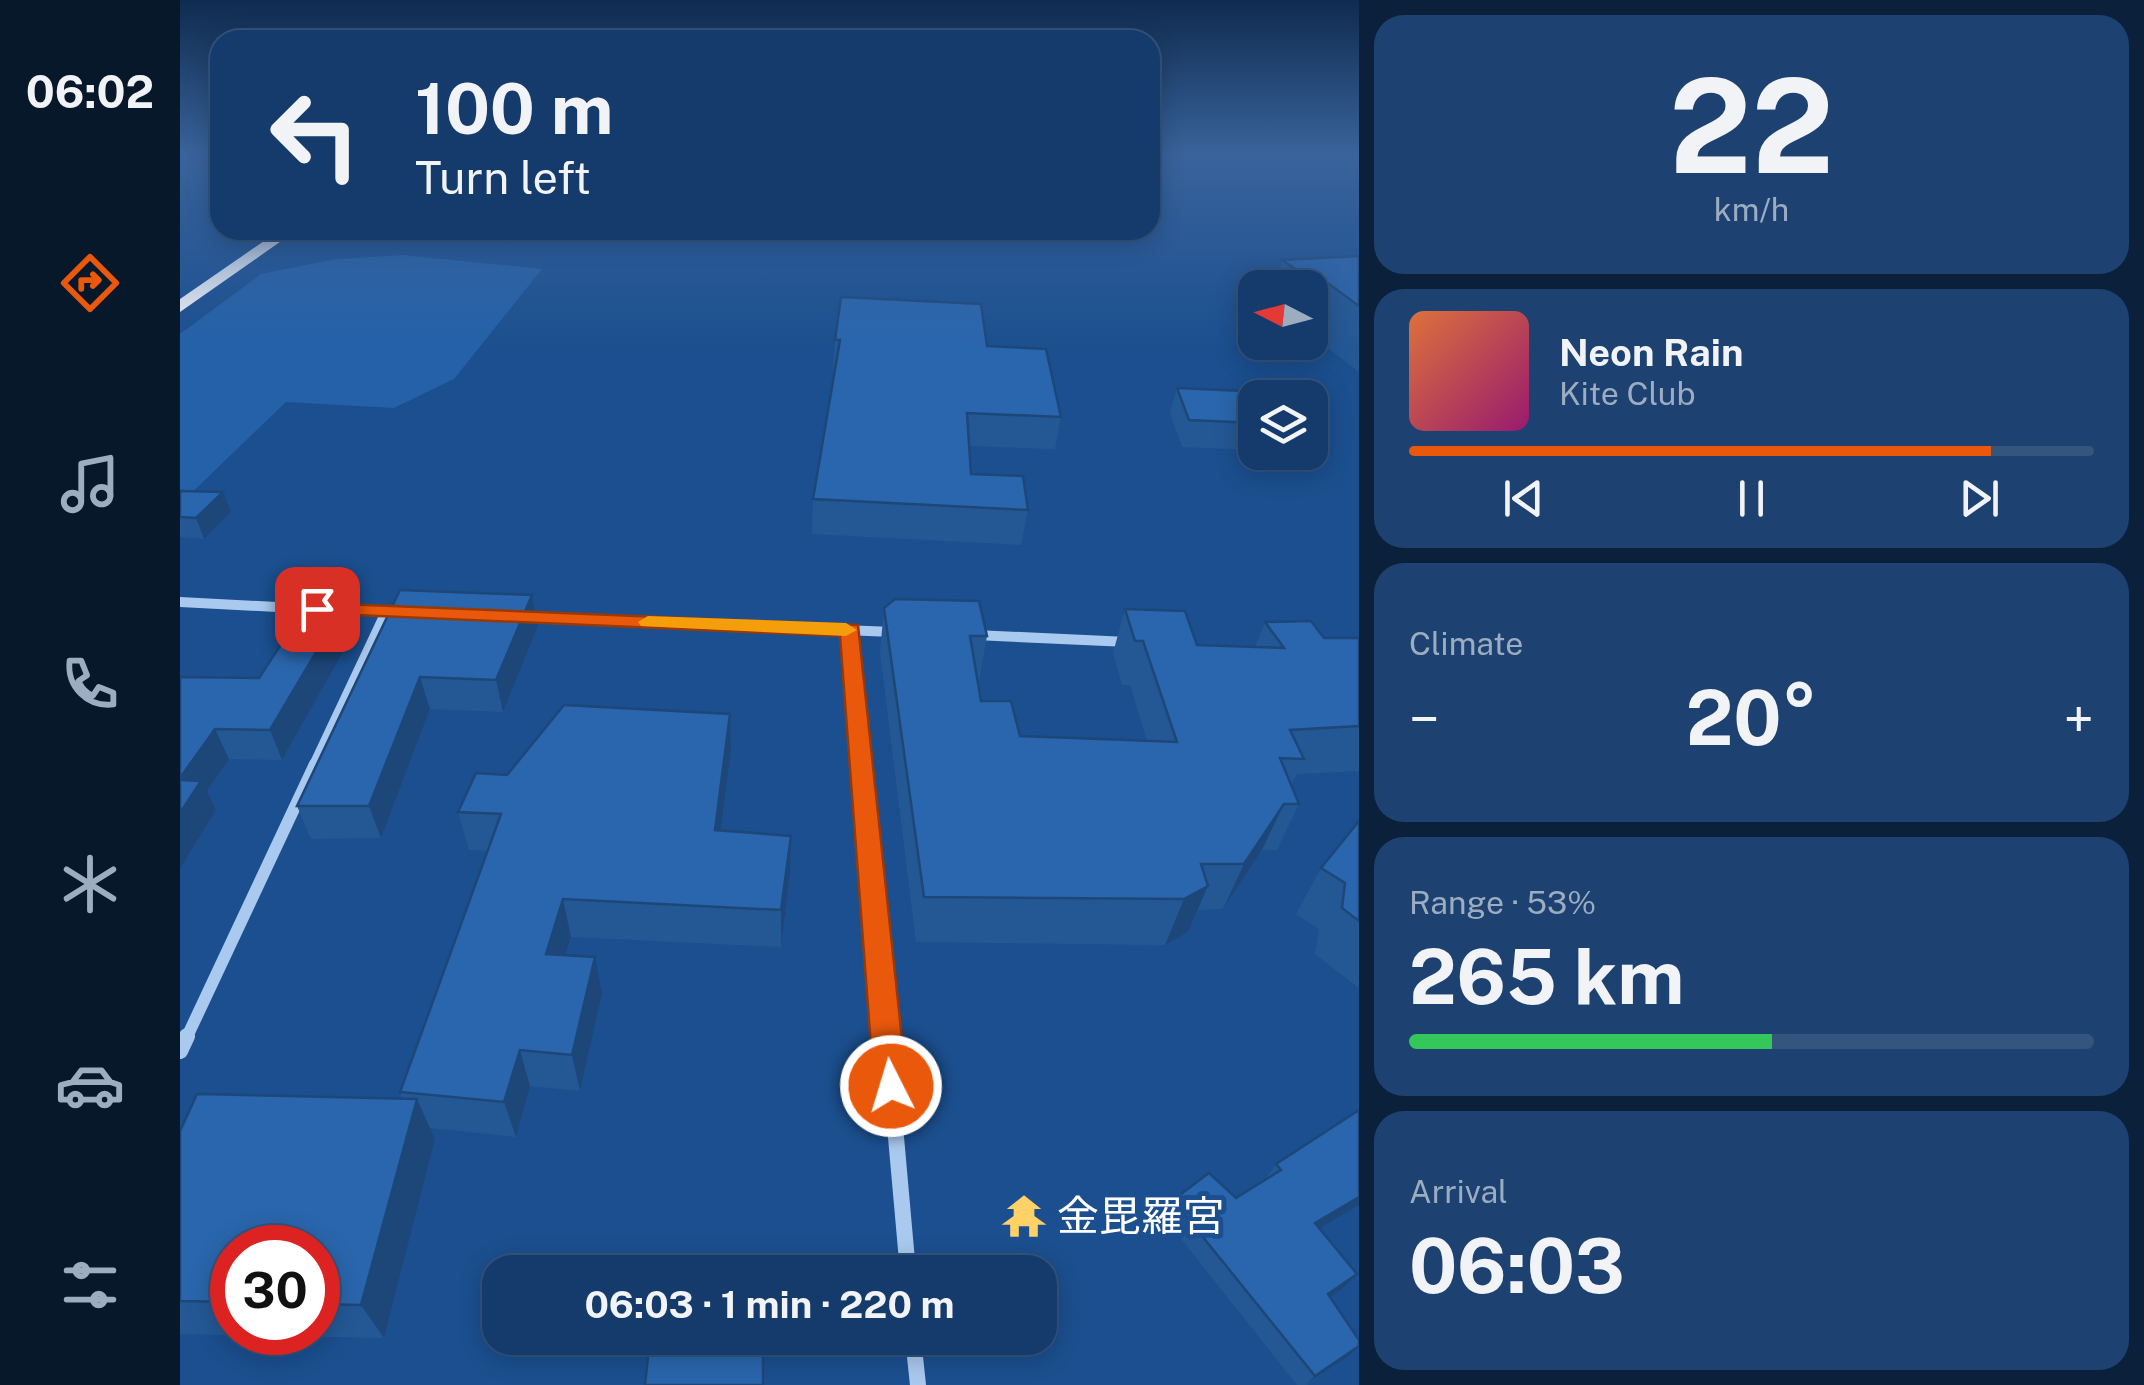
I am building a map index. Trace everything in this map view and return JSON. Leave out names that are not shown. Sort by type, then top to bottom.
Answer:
[{"type":"highway","points":[[180,307],[276,240]]},
{"type":"street","points":[[180,602],[405,612]]},
{"type":"street","points":[[180,1051],[386,612]]},
{"type":"street","points":[[522,617],[906,632]]},
{"type":"street","points":[[850,630],[906,1255]]},
{"type":"street","points":[[962,635],[1150,643]]},
{"type":"street","points":[[915,1355],[918,1385]]},
{"type":"shaded area","points":[[403,255],[542,269],[454,379],[394,408],[286,402],[180,504],[180,334],[261,274],[336,259]]},
{"type":"building","points":[[1359,256],[1359,306],[1328,284],[1328,270],[1297,270],[1282,260]]},
{"type":"building","points":[[841,297],[981,304],[987,346],[1046,349],[1061,417],[967,413],[971,474],[1023,476],[1028,510],[813,499],[840,340],[835,340]]},
{"type":"building","points":[[1177,388],[1238,391],[1238,422],[1189,420]]},
{"type":"building","points":[[180,491],[223,492],[196,518],[180,517]]},
{"type":"building","points":[[400,590],[532,595],[496,680],[420,677],[369,806],[297,806]]},
{"type":"building","points":[[311,599],[347,600],[270,730],[215,729],[180,778],[180,677],[259,678]]},
{"type":"building","points":[[895,599],[979,601],[987,636],[970,636],[981,701],[1011,701],[1020,736],[1177,742],[1143,641],[1135,641],[1125,609],[1185,611],[1197,645],[1284,648],[1265,622],[1311,621],[1324,638],[1359,638],[1359,726],[1290,730],[1304,759],[1280,758],[1299,804],[1284,804],[1244,864],[1201,864],[1208,886],[1184,899],[924,897],[884,608]]},
{"type":"building","points":[[564,705],[730,714],[715,830],[791,836],[781,910],[563,899],[546,954],[595,957],[572,1055],[520,1050],[504,1102],[400,1092],[501,814],[458,812],[476,773],[507,775]]},
{"type":"building","points":[[180,780],[201,781],[180,813]]},
{"type":"building","points":[[1359,821],[1359,921],[1342,908],[1345,883],[1321,868]]},
{"type":"building","points":[[197,1094],[417,1099],[361,1305],[340,1305],[340,1225],[210,1225],[210,1302],[180,1301],[180,1131]]},
{"type":"building","points":[[1359,1110],[1359,1197],[1315,1223],[1357,1274],[1328,1294],[1359,1340],[1359,1346],[1315,1376],[1173,1200],[1209,1173],[1236,1198],[1281,1170],[1276,1164]]},
{"type":"building","points":[[648,1355],[763,1355],[763,1385],[645,1385]]},
{"type":"slow traffic","points":[[648,622],[846,630]]},
{"type":"place","name":"金毘羅宮","points":[[1024,1216]]},
{"type":"route","points":[[317,609],[850,630],[891,1086]]}]
